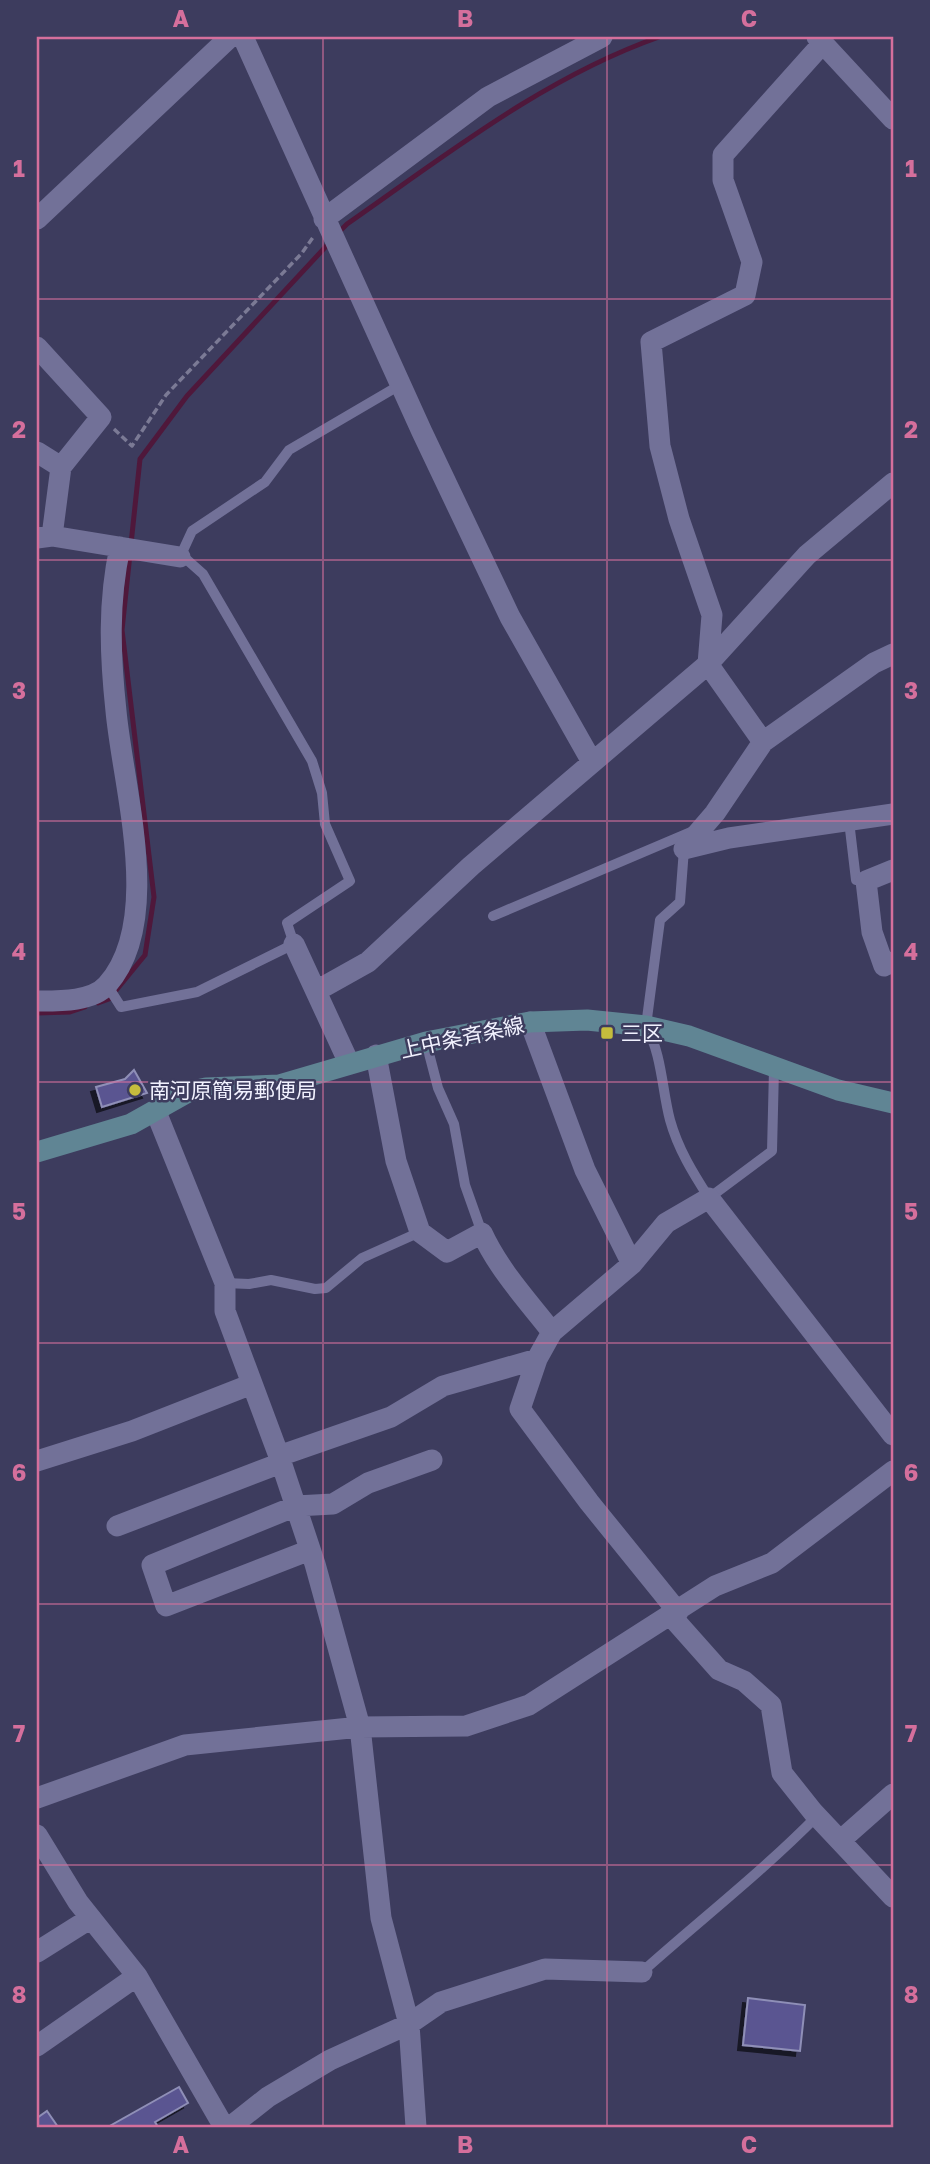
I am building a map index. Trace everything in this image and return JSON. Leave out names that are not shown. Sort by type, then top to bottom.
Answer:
[{"type":"main road","name":"上中条斉条線","points":[[37,1152],[131,1124],[188,1092],[206,1088],[279,1085],[426,1042],[530,1022],[587,1020],[646,1026],[699,1039],[774,1069],[838,1090],[893,1103]]},
{"type":"street","points":[[37,219],[230,37]]},
{"type":"street","points":[[243,37],[400,386],[510,617],[592,762]]},
{"type":"street","points":[[324,219],[488,97],[602,37]]},
{"type":"street","points":[[763,743],[708,664],[712,615],[679,519],[660,446],[650,342],[745,295],[752,262],[723,180],[723,155],[820,40],[893,118]]},
{"type":"street","points":[[37,347],[100,417],[61,467],[44,537],[180,557]]},
{"type":"street","points":[[37,452],[61,467]]},
{"type":"street","points":[[318,990],[368,962],[471,866],[708,664],[807,555],[893,483]]},
{"type":"street","points":[[37,1001],[58,1001],[95,994],[107,985],[128,951],[138,878],[112,663],[112,583],[120,547]]},
{"type":"street","points":[[684,849],[763,743],[874,663],[893,654]]},
{"type":"street","points":[[684,849],[729,838],[893,814]]},
{"type":"street","points":[[893,870],[866,881],[872,932],[884,965],[893,962]]},
{"type":"street","points":[[294,944],[318,990],[349,1063]]},
{"type":"street","points":[[530,1022],[585,1170],[632,1264]]},
{"type":"street","points":[[376,1055],[396,1161],[420,1232],[447,1252],[482,1233],[498,1263],[552,1332]]},
{"type":"street","points":[[156,1112],[225,1283],[225,1311],[296,1506],[359,1727],[380,1918],[409,2024],[416,2127]]},
{"type":"street","points":[[893,1435],[709,1198],[666,1223],[632,1264],[552,1332],[537,1359],[520,1409],[523,1418],[719,1670],[744,1681],[771,1705],[782,1773],[817,1816],[893,1897]]},
{"type":"street","points":[[117,1526],[391,1417],[443,1386],[537,1359]]},
{"type":"street","points":[[37,1461],[132,1431],[251,1384]]},
{"type":"street","points":[[310,1550],[166,1606],[152,1565],[296,1506],[333,1504],[368,1483],[432,1460]]},
{"type":"street","points":[[37,1798],[185,1745],[359,1727],[466,1726],[529,1705],[715,1586],[772,1563],[893,1471]]},
{"type":"street","points":[[841,1840],[893,1794]]},
{"type":"street","points":[[37,1835],[91,1918],[137,1976],[227,2127],[268,2097],[330,2060],[409,2024],[441,2001],[545,1969],[642,1972]]},
{"type":"street","points":[[37,1952],[91,1918]]},
{"type":"street","points":[[37,2046],[137,1976]]},
{"type":"lane","points":[[107,985],[121,1007],[197,992],[294,944],[287,923],[350,881],[326,824],[322,793],[312,761],[203,574],[185,558],[180,557],[192,531],[265,482],[289,450],[400,386]]},
{"type":"lane","points":[[849,821],[856,880],[866,881]]},
{"type":"lane","points":[[493,916],[703,827]]},
{"type":"lane","points":[[684,849],[680,902],[660,920],[646,1026],[653,1039],[671,1122],[687,1166],[709,1198],[772,1151],[774,1069]]},
{"type":"lane","points":[[426,1042],[438,1088],[454,1124],[465,1185],[482,1233]]},
{"type":"lane","points":[[225,1283],[249,1284],[271,1280],[315,1289],[326,1288],[362,1258],[420,1232]]},
{"type":"lane","points":[[642,1972],[738,1886],[778,1856],[817,1816]]},
{"type":"path","points":[[100,417],[132,446],[166,395],[302,253],[324,219]]},
{"type":"building","points":[[134,1070],[147,1093],[102,1107],[96,1087],[125,1079]]},
{"type":"building","points":[[748,1998],[805,2005],[800,2051],[743,2045]]},
{"type":"building","points":[[179,2087],[188,2103],[155,2122],[158,2127],[108,2127]]},
{"type":"building","points":[[47,2111],[58,2127],[37,2127],[37,2118]]},
{"type":"waterway","points":[[337,234],[347,224],[459,145],[536,96],[576,73],[659,37]]},
{"type":"waterway","points":[[131,544],[140,459],[187,396],[331,241]]},
{"type":"waterway","points":[[98,1003],[109,999],[145,955],[154,897],[122,630],[130,554]]},
{"type":"waterway","points":[[37,1013],[70,1012],[85,1007]]},
{"type":"place","name":"三区","points":[[607,1033]]},
{"type":"place","name":"南河原簡易郵便局","points":[[135,1090]]}]
